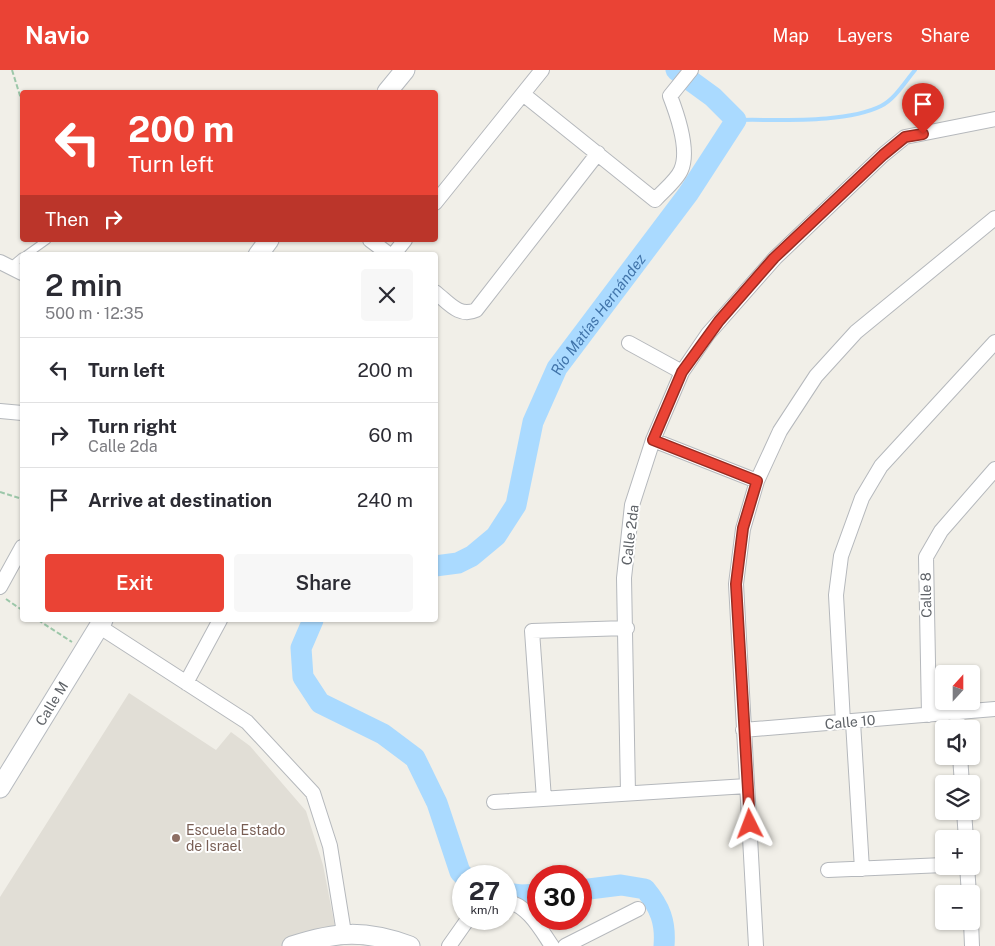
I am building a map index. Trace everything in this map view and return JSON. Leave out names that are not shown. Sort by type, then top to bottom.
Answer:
[{"type":"street","points":[[438,199],[542,70]]},
{"type":"street","points":[[523,94],[655,200],[681,170],[683,157],[680,122],[670,96],[691,70]]},
{"type":"street","name":"Calle 2da","points":[[628,793],[624,578],[632,505],[653,440],[682,372],[708,334],[774,258],[897,143],[905,137],[995,119]]},
{"type":"street","points":[[438,294],[461,313],[469,314],[476,310],[598,153]]},
{"type":"street","points":[[756,946],[736,584],[743,528],[757,481],[780,431],[816,376],[856,332],[995,218]]},
{"type":"street","points":[[373,242],[387,252]]},
{"type":"street","points":[[394,252],[403,242]]},
{"type":"street","points":[[862,869],[836,595],[840,556],[862,498],[881,466],[995,342]]},
{"type":"street","points":[[629,343],[682,372]]},
{"type":"street","points":[[0,411],[20,413]]},
{"type":"street","points":[[653,440],[757,481]]},
{"type":"street","name":"Calle 8","points":[[929,715],[926,557],[941,531],[995,469]]},
{"type":"street","points":[[0,587],[20,551]]},
{"type":"street","points":[[186,683],[219,622]]},
{"type":"street","points":[[102,623],[186,683],[247,722],[313,792],[330,846],[344,933]]},
{"type":"street","name":"Calle M","points":[[0,788],[102,623]]},
{"type":"street","points":[[544,799],[532,631],[626,628]]},
{"type":"street","name":"Calle 10","points":[[743,730],[995,709]]},
{"type":"street","points":[[957,712],[957,720]]},
{"type":"street","points":[[494,802],[748,786]]},
{"type":"street","points":[[828,870],[935,865]]},
{"type":"street","points":[[517,907],[534,920],[552,946]]},
{"type":"street","points":[[565,946],[638,909]]},
{"type":"street","points":[[449,946],[460,930]]},
{"type":"street","points":[[971,930],[972,946]]},
{"type":"street","points":[[292,946],[311,943],[344,933],[379,936],[410,946]]},
{"type":"lane","points":[[30,252],[44,242]]},
{"type":"path","points":[[12,70],[20,96]]},
{"type":"path","points":[[0,492],[20,498]]},
{"type":"path","points":[[0,595],[20,609]]},
{"type":"path","points":[[41,622],[72,642]]},
{"type":"shaded area","name":"Escuela Estado de Israel","points":[[129,693],[216,750],[231,732],[250,746],[306,811],[323,865],[335,927],[282,946],[0,946],[0,897]]},
{"type":"waterway","name":"Río Matías Hernández","points":[[438,566],[458,563],[472,556],[496,536],[516,505],[533,422],[557,368],[688,194],[736,120],[713,97],[676,70]]},
{"type":"waterway","points":[[736,120],[830,118],[866,112],[881,106],[891,99],[915,70]]},
{"type":"waterway","name":"Río Matías Hernández","points":[[312,622],[301,648],[303,677],[320,703],[383,734],[415,758],[437,803],[458,865]]},
{"type":"waterway","name":"Río Matías Hernández","points":[[592,889],[621,885],[645,889],[655,902],[661,915],[664,930],[664,946]]},
{"type":"waterway","name":"Río Matías Hernández","points":[[517,894],[527,895]]},
{"type":"place","name":"Escuela Estado de Israel","points":[[176,838]]},
{"type":"route","points":[[750,824],[743,730],[736,584],[743,528],[757,481],[653,440],[682,372],[708,334],[774,258],[883,155],[905,137],[923,134]]}]
